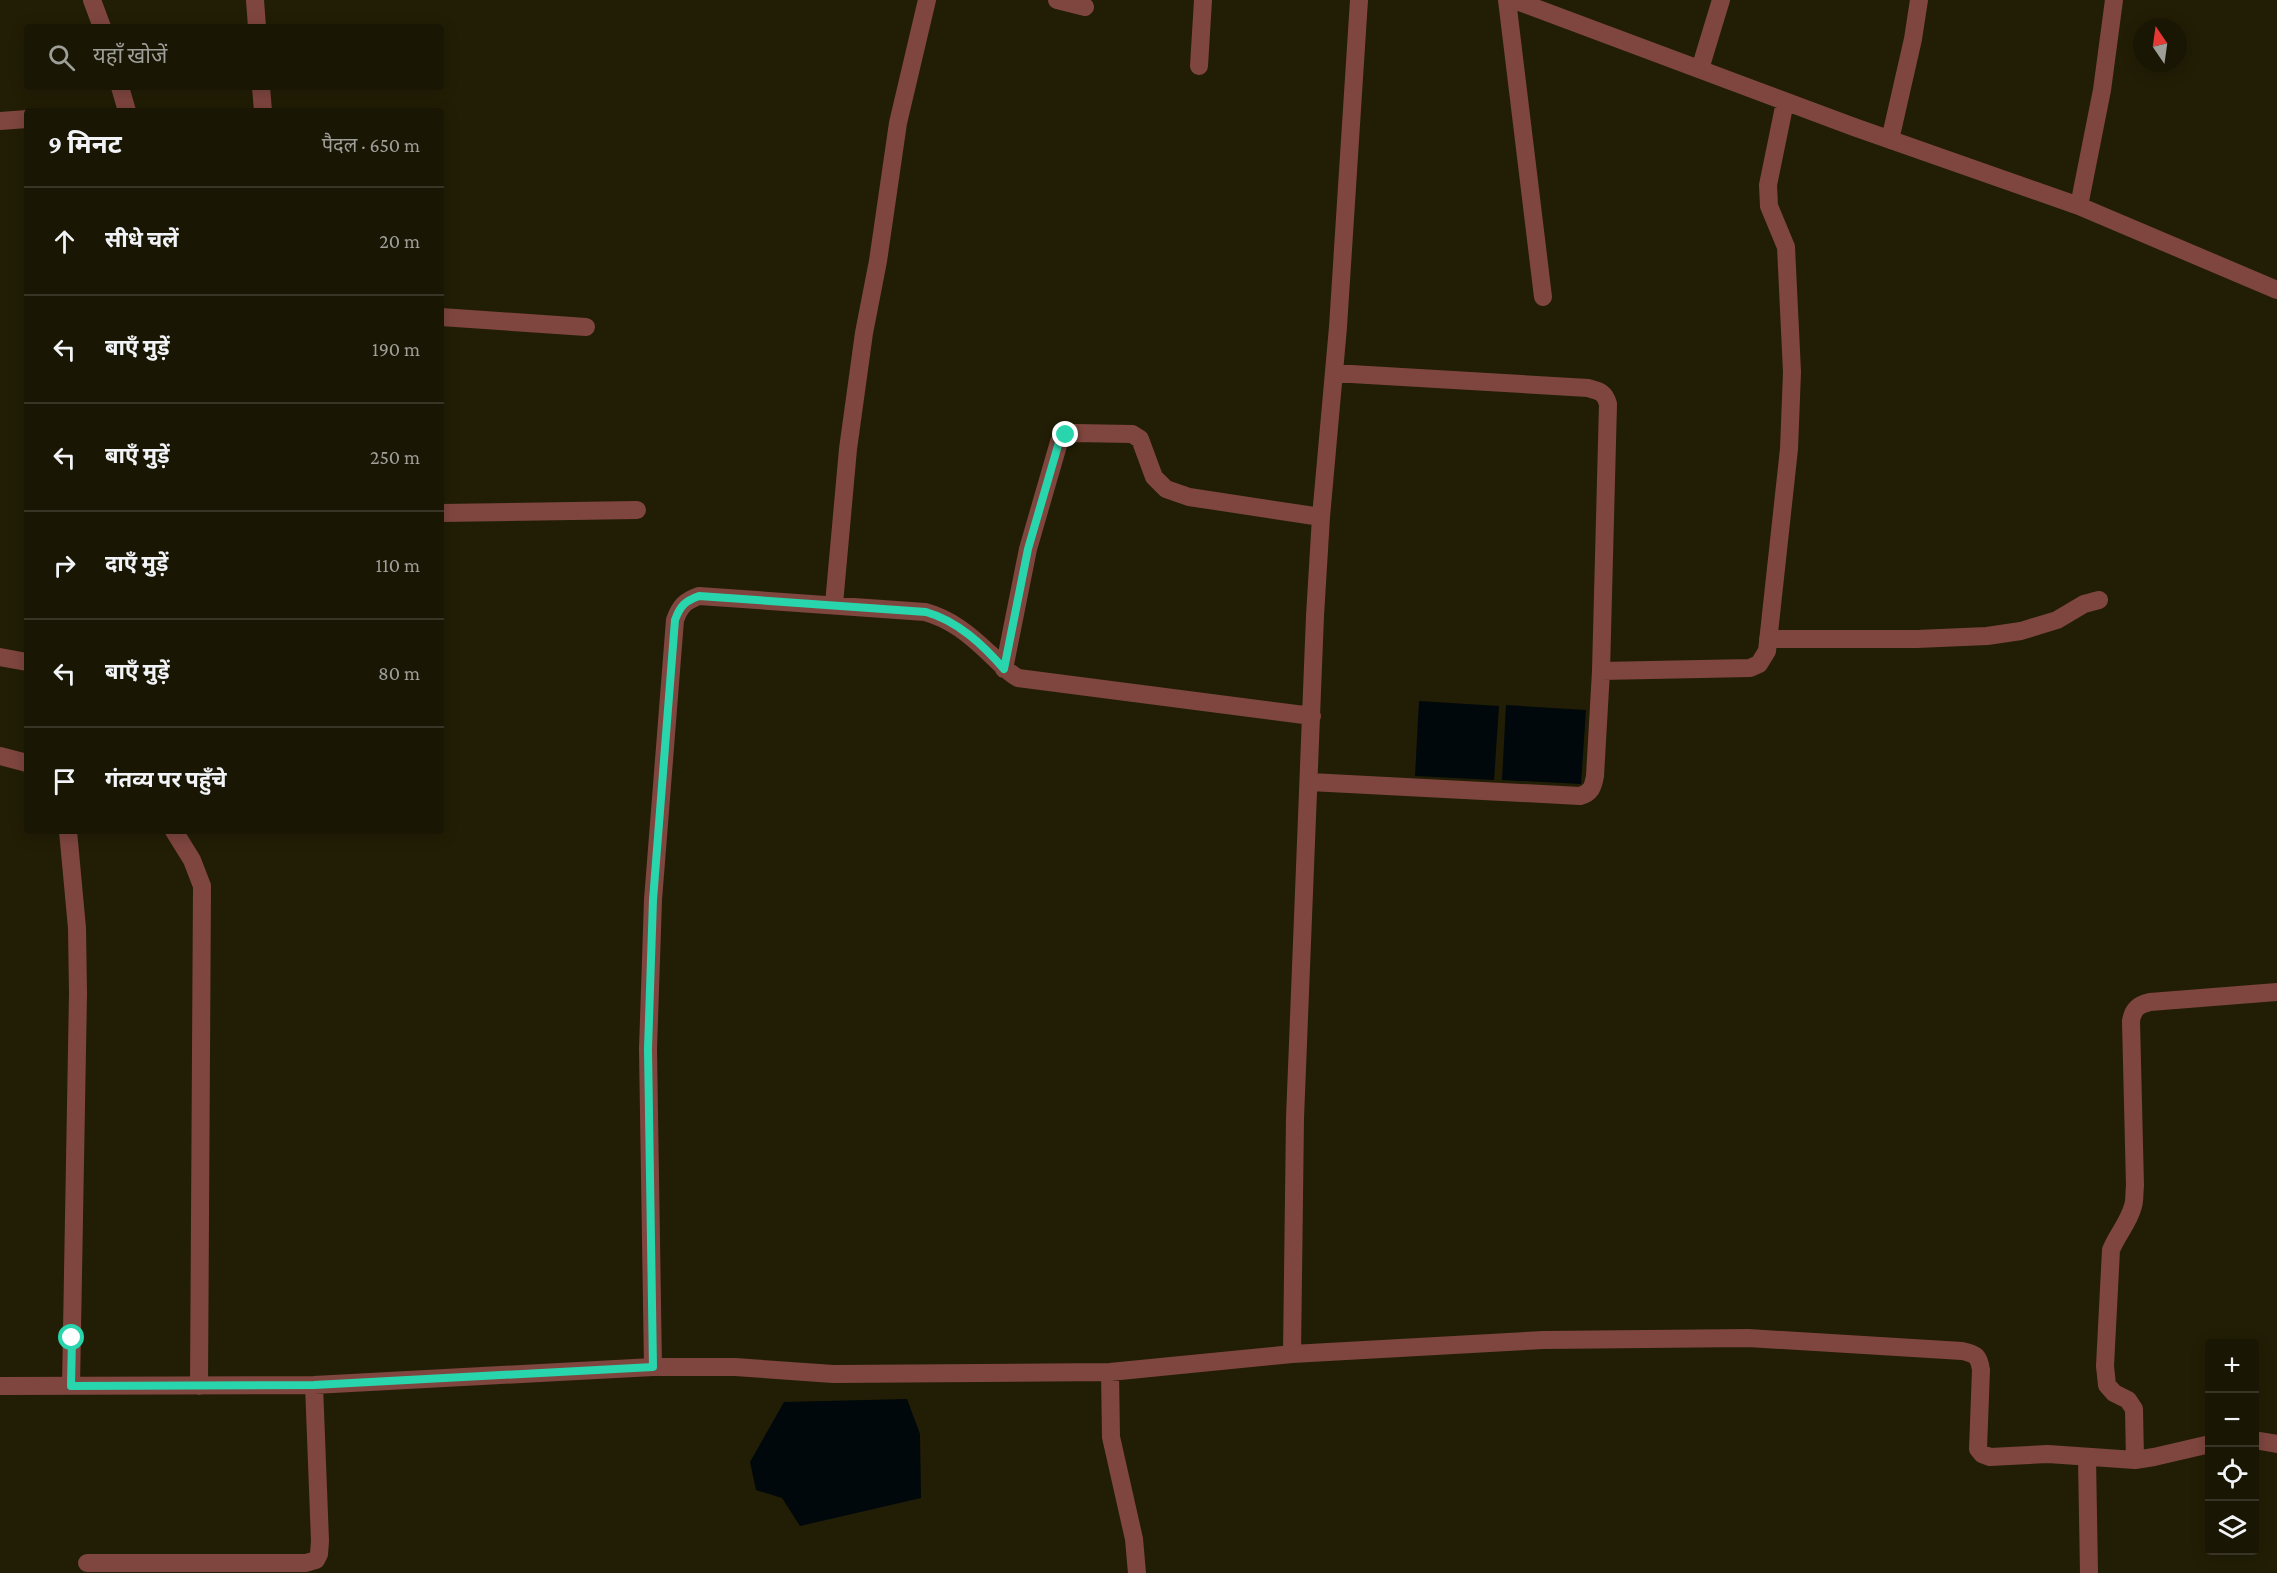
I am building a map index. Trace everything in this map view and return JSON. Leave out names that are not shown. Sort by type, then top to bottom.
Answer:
[{"type":"street","points":[[92,0],[101,24]]},
{"type":"street","points":[[255,0],[257,24]]},
{"type":"street","points":[[834,604],[848,450],[864,333],[878,261],[898,123],[927,0]]},
{"type":"street","points":[[1057,0],[1085,7]]},
{"type":"street","points":[[1198,66],[1203,0]]},
{"type":"street","points":[[1292,1354],[1295,1118],[1321,517],[1334,373],[1359,0]]},
{"type":"street","points":[[1507,0],[1543,297]]},
{"type":"street","points":[[1514,0],[1785,102],[2079,206],[2183,248],[2277,290]]},
{"type":"street","points":[[1700,69],[1721,0]]},
{"type":"street","points":[[1890,140],[1913,39],[1918,0]]},
{"type":"street","points":[[2079,206],[2102,90],[2114,0]]},
{"type":"street","points":[[121,90],[126,108]]},
{"type":"street","points":[[261,90],[263,108]]},
{"type":"street","points":[[1601,671],[1750,668],[1764,659],[1789,449],[1792,372],[1786,247],[1769,206],[1768,186],[1785,102]]},
{"type":"street","points":[[0,121],[24,119]]},
{"type":"street","points":[[444,317],[586,327]]},
{"type":"street","points":[[1310,782],[1580,796],[1587,794],[1593,787],[1595,776],[1601,671],[1608,404],[1606,396],[1588,388],[1334,373]]},
{"type":"street","points":[[1004,669],[1028,549],[1059,442],[1066,435],[1075,433],[1132,434],[1140,439],[1154,477],[1166,489],[1189,497],[1321,517]]},
{"type":"street","points":[[444,513],[637,510]]},
{"type":"street","points":[[653,1367],[648,1049],[653,900],[675,620],[679,608],[687,600],[699,596],[926,612],[940,616],[961,629],[991,654],[1004,669],[1018,678],[1312,716]]},
{"type":"street","points":[[1768,639],[1917,639],[1987,636],[2021,631],[2057,620],[2084,604],[2099,600]]},
{"type":"street","points":[[0,657],[24,661]]},
{"type":"street","points":[[0,756],[24,762]]},
{"type":"street","points":[[68,834],[77,928],[78,993],[71,1386]]},
{"type":"street","points":[[176,834],[192,860],[202,886],[199,1386]]},
{"type":"street","points":[[2135,1460],[2134,1409],[2128,1400],[2114,1393],[2106,1385],[2105,1366],[2111,1250],[2116,1235],[2133,1206],[2135,1186],[2131,1021],[2133,1012],[2139,1005],[2150,1002],[2277,992]]},
{"type":"street","points":[[0,1386],[314,1385],[653,1367],[735,1367],[833,1374],[1110,1372],[1292,1354],[1544,1340],[1748,1338],[1962,1351],[1975,1354],[1980,1359],[1982,1370],[1977,1443],[1982,1454],[1990,1457],[2048,1454],[2135,1460],[2205,1445]]},
{"type":"street","points":[[1110,1372],[1111,1437],[1134,1539],[1137,1573]]},
{"type":"street","points":[[87,1563],[306,1563],[316,1560],[320,1541],[314,1385]]},
{"type":"street","points":[[2259,1441],[2277,1444]]},
{"type":"street","points":[[2087,1458],[2089,1573]]},
{"type":"shaded area","points":[[1419,701],[1499,706],[1494,780],[1415,776]]},
{"type":"shaded area","points":[[1506,705],[1586,710],[1581,784],[1502,780]]},
{"type":"shaded area","points":[[907,1399],[920,1434],[921,1498],[800,1526],[782,1498],[756,1490],[750,1462],[784,1402]]},
{"type":"route","points":[[72,1338],[71,1386],[314,1385],[653,1367],[648,1049],[653,900],[675,620],[679,608],[687,600],[699,596],[926,612],[940,616],[961,629],[991,654],[1004,669],[1028,549],[1059,442],[1066,435]]}]
